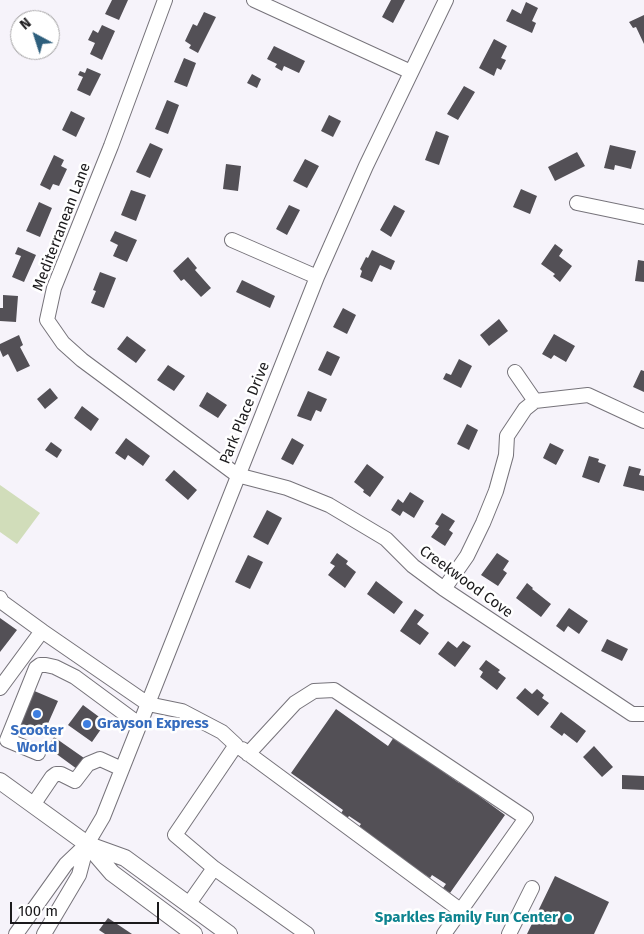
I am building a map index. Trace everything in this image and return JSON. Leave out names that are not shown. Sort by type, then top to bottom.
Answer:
[{"type":"main road","points":[[0,781],[87,844],[112,874],[194,934]]},
{"type":"main road","points":[[87,844],[125,858],[229,934]]},
{"type":"street","name":"Mediterranean Lane","points":[[165,0],[54,288],[47,320],[63,343],[82,360],[237,475]]},
{"type":"street","points":[[254,0],[411,72]]},
{"type":"street","name":"Park Place Drive","points":[[87,844],[103,817],[316,277],[366,166],[446,0]]},
{"type":"street","points":[[578,203],[644,217]]},
{"type":"street","points":[[232,240],[316,277]]},
{"type":"street","points":[[515,372],[535,401]]},
{"type":"street","points":[[444,589],[467,556],[483,523],[496,491],[506,455],[507,436],[526,409],[535,401],[588,395],[644,421]]},
{"type":"street","name":"Creekwood Cove","points":[[237,475],[287,488],[329,505],[386,540],[413,566],[444,589],[632,714],[644,714]]},
{"type":"street","points":[[0,598],[2,602],[42,631],[148,704],[182,711],[222,732],[248,754],[460,910]]},
{"type":"street","points":[[0,688],[42,631]]},
{"type":"street","points":[[38,754],[7,740],[36,668],[40,665],[55,667],[74,677],[140,725]]},
{"type":"street","points":[[248,754],[294,703],[314,691],[334,690],[526,818],[444,934]]},
{"type":"street","points":[[236,745],[175,835],[214,868],[307,934]]},
{"type":"street","points":[[33,805],[56,774],[61,774],[75,781],[88,764],[100,759],[122,769]]},
{"type":"street","points":[[16,934],[66,864],[87,844]]},
{"type":"street","points":[[44,934],[79,875],[87,844]]},
{"type":"street","points":[[188,905],[214,868]]},
{"type":"street","points":[[509,934],[532,888]]},
{"type":"green space","points":[[0,485],[40,513],[17,544],[0,532]]},
{"type":"building","points":[[112,0],[128,0],[119,20],[105,14]]},
{"type":"building","points":[[391,0],[405,0],[393,23],[382,17]]},
{"type":"building","points":[[526,2],[538,8],[532,21],[536,23],[532,33],[506,21],[512,9],[521,14]]},
{"type":"building","points":[[204,12],[216,17],[198,53],[189,48],[191,45],[185,41],[193,24],[197,26]]},
{"type":"building","points":[[644,15],[644,44],[636,27],[633,28],[629,22]]},
{"type":"building","points":[[102,25],[115,31],[102,60],[90,54],[95,43],[88,40],[93,30],[98,33]]},
{"type":"building","points":[[494,39],[507,46],[501,58],[506,60],[501,70],[497,68],[494,76],[479,68]]},
{"type":"building","points":[[274,46],[305,61],[299,73],[284,66],[282,71],[275,67],[277,64],[267,59]]},
{"type":"building","points":[[184,58],[196,63],[187,87],[174,82]]},
{"type":"building","points":[[87,68],[101,74],[90,96],[77,90],[83,77],[78,75],[80,71],[85,73]]},
{"type":"building","points":[[252,74],[261,79],[257,88],[247,83]]},
{"type":"building","points":[[464,86],[475,92],[458,120],[447,114]]},
{"type":"building","points":[[167,100],[179,105],[168,134],[155,129]]},
{"type":"building","points":[[71,111],[85,118],[76,137],[62,130]]},
{"type":"building","points":[[329,115],[341,121],[333,137],[321,131]]},
{"type":"building","points":[[436,131],[449,136],[439,165],[425,160]]},
{"type":"building","points":[[150,143],[163,149],[150,178],[136,172]]},
{"type":"building","points":[[610,145],[636,151],[631,169],[615,165],[614,170],[604,168]]},
{"type":"building","points":[[577,152],[585,166],[555,181],[548,167]]},
{"type":"building","points":[[54,155],[64,160],[61,166],[67,169],[59,186],[53,184],[50,190],[40,185]]},
{"type":"building","points":[[305,159],[319,166],[307,188],[293,181]]},
{"type":"building","points":[[226,164],[241,166],[238,191],[223,189]]},
{"type":"building","points":[[521,189],[537,196],[530,214],[513,207]]},
{"type":"building","points":[[131,190],[146,195],[136,221],[121,215]]},
{"type":"building","points":[[39,202],[52,208],[40,237],[26,231]]},
{"type":"building","points":[[289,205],[300,210],[287,235],[276,229]]},
{"type":"building","points":[[394,205],[405,211],[391,237],[380,230]]},
{"type":"building","points":[[115,231],[137,240],[127,262],[113,256],[118,245],[110,241]]},
{"type":"building","points":[[555,244],[563,250],[559,256],[572,266],[560,282],[553,276],[555,274],[541,264]]},
{"type":"building","points":[[18,247],[36,255],[24,282],[12,277],[21,256],[15,254]]},
{"type":"building","points":[[372,250],[395,261],[391,270],[380,265],[372,282],[360,277],[362,271],[360,269]]},
{"type":"building","points":[[188,257],[197,268],[195,270],[211,288],[201,297],[184,279],[181,281],[173,271]]},
{"type":"building","points":[[638,260],[644,261],[644,282],[635,281]]},
{"type":"building","points":[[100,272],[116,278],[104,308],[91,303],[96,291],[93,290]]},
{"type":"building","points":[[242,280],[275,296],[270,308],[236,292]]},
{"type":"building","points":[[3,295],[18,296],[16,322],[0,321]]},
{"type":"building","points":[[343,308],[356,315],[347,334],[333,327]]},
{"type":"building","points":[[499,319],[508,331],[489,346],[480,335]]},
{"type":"building","points":[[554,334],[575,346],[566,362],[554,355],[551,359],[542,354]]},
{"type":"building","points":[[19,335],[23,345],[20,347],[30,366],[17,372],[8,354],[3,357],[0,344]]},
{"type":"building","points":[[127,336],[146,350],[136,363],[117,349]]},
{"type":"building","points":[[327,351],[340,357],[331,376],[318,370]]},
{"type":"building","points":[[459,359],[472,366],[461,388],[443,379],[446,373],[451,375]]},
{"type":"building","points":[[168,365],[185,376],[174,391],[157,380]]},
{"type":"building","points":[[641,370],[644,371],[644,392],[633,387]]},
{"type":"building","points":[[50,388],[58,398],[45,409],[37,399]]},
{"type":"building","points":[[308,391],[327,399],[321,412],[316,410],[311,421],[297,416]]},
{"type":"building","points":[[207,392],[227,405],[218,418],[199,406]]},
{"type":"building","points":[[82,406],[99,419],[91,431],[74,418]]},
{"type":"building","points":[[467,424],[478,430],[469,450],[457,444]]},
{"type":"building","points":[[126,438],[150,456],[143,466],[128,455],[125,460],[115,453]]},
{"type":"building","points":[[292,438],[304,445],[293,465],[281,459]]},
{"type":"building","points":[[51,442],[62,450],[57,458],[45,450]]},
{"type":"building","points":[[550,443],[564,450],[556,465],[543,458]]},
{"type":"building","points":[[589,456],[599,459],[598,462],[606,465],[599,483],[582,477]]},
{"type":"building","points":[[367,464],[384,477],[370,497],[354,482]]},
{"type":"building","points":[[629,466],[641,469],[639,475],[644,476],[644,491],[623,486]]},
{"type":"building","points":[[174,470],[197,490],[188,500],[165,480]]},
{"type":"building","points":[[410,492],[424,501],[414,518],[403,511],[400,516],[391,510],[398,499],[403,503]]},
{"type":"building","points":[[267,510],[282,518],[268,545],[253,537]]},
{"type":"building","points":[[442,513],[455,521],[449,530],[453,533],[445,546],[431,537],[439,526],[435,524]]},
{"type":"building","points":[[337,553],[348,561],[346,564],[356,572],[345,588],[328,575],[335,566],[330,563]]},
{"type":"building","points":[[497,553],[509,561],[503,570],[507,573],[498,586],[481,575]]},
{"type":"building","points":[[248,555],[263,562],[250,589],[235,582]]},
{"type":"building","points":[[376,581],[403,602],[394,614],[367,594]]},
{"type":"building","points":[[527,583],[551,604],[541,617],[516,598]]},
{"type":"building","points":[[569,608],[588,621],[579,634],[568,626],[564,632],[556,626]]},
{"type":"building","points":[[415,609],[424,615],[417,624],[429,633],[420,645],[400,631]]},
{"type":"building","points":[[0,618],[17,630],[0,652]]},
{"type":"building","points":[[607,639],[628,649],[622,661],[601,651]]},
{"type":"building","points":[[448,641],[457,648],[463,641],[471,646],[455,667],[438,654]]},
{"type":"building","points":[[486,660],[500,670],[498,672],[506,678],[497,690],[480,677],[483,672],[479,669]]},
{"type":"building","points":[[525,688],[532,694],[537,689],[544,695],[542,698],[549,703],[538,716],[516,698]]},
{"type":"building","name":"Scooter World","points":[[32,690],[58,701],[42,737],[17,726]]},
{"type":"building","name":"Grayson Express","points":[[83,705],[106,722],[92,742],[68,725]]},
{"type":"building","points":[[336,709],[388,746],[394,737],[459,783],[465,778],[481,790],[479,796],[505,815],[450,893],[443,888],[446,884],[432,875],[430,878],[415,868],[413,871],[358,828],[361,824],[349,816],[346,820],[340,815],[343,810],[291,773]]},
{"type":"building","points":[[561,712],[586,731],[577,743],[564,733],[562,736],[550,727]]},
{"type":"building","points":[[54,737],[84,758],[77,769],[47,747]]},
{"type":"building","points":[[594,746],[613,767],[602,777],[583,757]]},
{"type":"building","points":[[622,775],[644,776],[644,790],[622,789]]},
{"type":"building","name":"Sparkles Family Fun Center","points":[[555,876],[609,902],[594,934],[527,934]]},
{"type":"building","points":[[108,918],[132,934],[105,934],[99,930]]},
{"type":"place","name":"Scooter World","points":[[37,714]]},
{"type":"place","name":"Grayson Express","points":[[87,724]]},
{"type":"place","name":"Sparkles Family Fun Center","points":[[568,918]]}]
